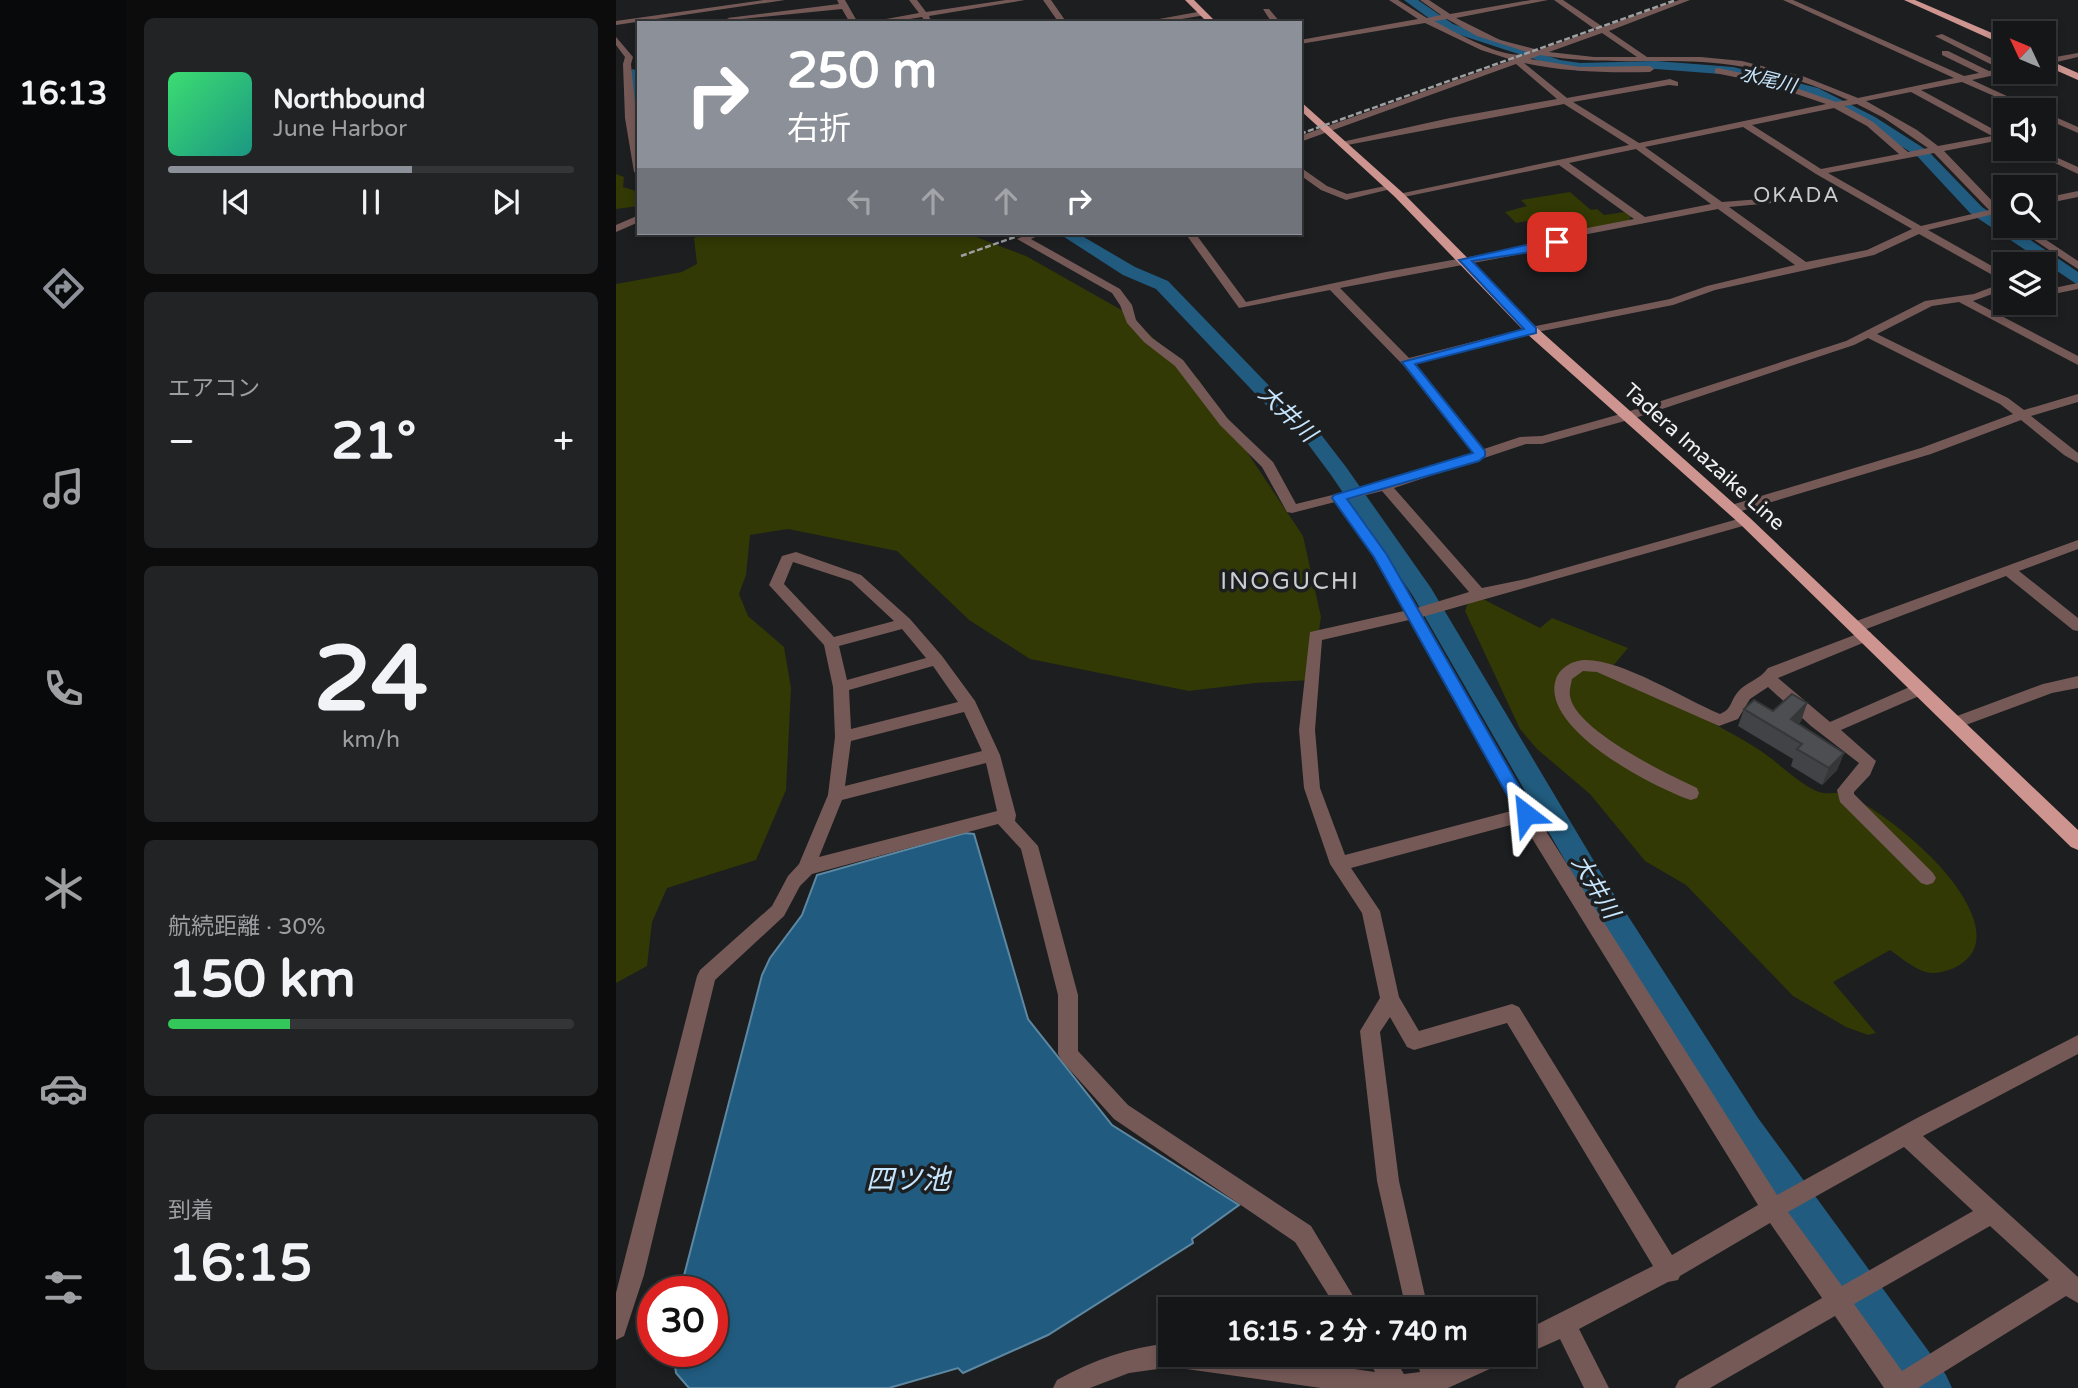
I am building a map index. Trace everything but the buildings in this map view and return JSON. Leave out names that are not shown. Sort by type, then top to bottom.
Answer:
[{"type":"main road","points":[[1189,0],[1211,21]]},
{"type":"main road","points":[[1908,0],[1985,33]]},
{"type":"main road","points":[[1921,0],[1993,37]]},
{"type":"main road","points":[[2056,67],[2078,77]]},
{"type":"main road","name":"Tadera Imazaike Line","points":[[1302,106],[1394,191],[1531,330],[1733,509],[2075,836]]},
{"type":"street","points":[[616,23],[726,3],[781,0]]},
{"type":"street","points":[[914,0],[928,21]]},
{"type":"street","points":[[913,20],[922,15],[1021,0]]},
{"type":"street","points":[[1047,0],[1062,21]]},
{"type":"street","points":[[1393,0],[1465,42],[1519,60],[1593,71],[1684,69],[1721,72],[1780,83],[1880,132],[1907,156]]},
{"type":"street","points":[[1424,0],[1486,36],[1540,52],[1586,59],[1697,59],[1742,64],[1820,85],[1857,101],[1938,150],[1993,203]]},
{"type":"street","points":[[1302,42],[1544,0]]},
{"type":"street","points":[[1558,0],[1645,59]]},
{"type":"street","points":[[1302,138],[1322,125],[1504,55],[1660,0]]},
{"type":"street","points":[[1302,127],[1322,125],[1519,60],[1686,0]]},
{"type":"street","points":[[1787,0],[2006,98]]},
{"type":"street","points":[[726,3],[732,21],[843,3],[853,21]]},
{"type":"street","points":[[1266,11],[1275,21]]},
{"type":"street","points":[[1153,21],[1203,13]]},
{"type":"street","points":[[1939,36],[1993,63]]},
{"type":"street","points":[[616,39],[634,57],[627,64],[637,152]]},
{"type":"street","points":[[1945,54],[1988,74]]},
{"type":"street","points":[[2056,60],[2078,55]]},
{"type":"street","points":[[1519,60],[1566,101],[1636,145],[1804,266]]},
{"type":"street","points":[[1302,172],[1324,188],[1346,197],[1394,191],[1561,162],[1993,73]]},
{"type":"street","points":[[1342,143],[1670,82],[1675,84]]},
{"type":"street","points":[[1914,90],[1993,131]]},
{"type":"street","points":[[2058,121],[2078,130]]},
{"type":"street","points":[[1743,123],[1819,172],[1993,271]]},
{"type":"street","points":[[1819,172],[1993,139]]},
{"type":"street","points":[[2056,161],[2078,171]]},
{"type":"street","points":[[1561,162],[1643,220]]},
{"type":"street","points":[[2056,199],[2078,194]]},
{"type":"street","points":[[1191,235],[1243,306],[1464,260],[1537,248],[1586,231],[1721,205],[1782,199]]},
{"type":"street","points":[[1408,362],[1531,330],[1673,302],[1712,288],[1870,253],[1921,229],[1993,213]]},
{"type":"street","points":[[616,229],[637,219]]},
{"type":"street","points":[[1028,235],[1022,239],[1116,291],[1126,305],[1131,321],[1148,340],[1179,363],[1224,422],[1268,465],[1292,509],[1385,486],[1525,440],[1542,440],[1628,416],[1850,343],[1929,303],[1993,292]]},
{"type":"street","points":[[2036,238],[2078,266]]},
{"type":"street","points":[[1332,287],[1408,362],[1481,454]]},
{"type":"street","points":[[2056,291],[2075,287]]},
{"type":"street","points":[[1962,299],[2078,361]]},
{"type":"street","points":[[1868,334],[2004,401],[2024,415],[2053,443],[2078,459]]},
{"type":"street","points":[[1733,509],[1926,451],[2078,398]]},
{"type":"street","points":[[1385,486],[1479,594]]},
{"type":"street","points":[[1339,498],[1380,555],[1526,814],[1773,1209],[1898,1387],[1941,1359],[2072,1287],[1906,1135]]},
{"type":"street","points":[[1670,1272],[1512,1013],[1414,1041],[1390,999],[1371,911],[1339,864],[1312,788],[1307,730],[1315,636],[1579,571],[1745,521]]},
{"type":"street","points":[[1690,793],[1640,766],[1578,727],[1562,696],[1562,684],[1566,675],[1576,667],[1593,666],[1719,720],[1731,718],[1740,708],[1743,696],[1769,679],[1773,673],[1861,631],[2078,544]]},
{"type":"street","points":[[616,1328],[633,1275],[707,976],[778,911],[794,881],[806,868],[836,795],[843,737],[841,687],[831,643],[776,585],[787,559],[796,557],[856,578],[905,623],[937,660],[969,705],[992,755],[1007,815],[1006,823],[1029,846],[1068,995],[1068,1054],[1121,1112],[1303,1234],[1342,1297]]},
{"type":"street","points":[[2008,570],[2078,626]]},
{"type":"street","points":[[831,643],[905,623]]},
{"type":"street","points":[[841,687],[937,660]]},
{"type":"street","points":[[1769,679],[1817,722],[1868,761],[1864,771],[1845,790],[1846,797],[1927,878]]},
{"type":"street","points":[[1955,723],[2049,688],[2078,682]]},
{"type":"street","points":[[1829,729],[1920,689]]},
{"type":"street","points":[[843,737],[969,705]]},
{"type":"street","points":[[836,795],[992,755]]},
{"type":"street","points":[[1339,864],[1526,814]]},
{"type":"street","points":[[806,868],[1007,815]]},
{"type":"street","points":[[1390,999],[1370,1031],[1388,1181],[1414,1297]]},
{"type":"street","points":[[1536,1338],[1670,1272],[1773,1209],[2078,1044]]},
{"type":"street","points":[[1687,1388],[1837,1299],[1991,1213]]},
{"type":"street","points":[[1565,1325],[1597,1388]]},
{"type":"street","points":[[1065,1388],[1113,1365],[1138,1357],[1172,1355],[1398,1387],[1434,1382],[1468,1367]]},
{"type":"street","points":[[1386,1367],[1398,1387]]},
{"type":"street","points":[[1430,1367],[1434,1382]]},
{"type":"green space","points":[[616,174],[624,177],[623,187],[637,191],[637,206],[616,209]]},
{"type":"green space","points":[[1570,192],[1591,210],[1597,209],[1604,215],[1625,212],[1631,216],[1629,221],[1567,235],[1551,225],[1537,228],[1527,221],[1516,223],[1505,212],[1527,206],[1521,200]]},
{"type":"green space","points":[[701,235],[971,235],[1026,256],[1125,312],[1199,380],[1303,536],[1321,617],[1312,680],[1189,691],[1030,659],[969,620],[897,551],[788,529],[750,535],[746,575],[739,594],[748,616],[784,647],[791,688],[786,790],[756,860],[667,888],[652,922],[647,966],[616,983],[616,284],[682,272],[697,264],[694,238]]},
{"type":"green space","points":[[1479,597],[1540,628],[1552,618],[1628,648],[1607,673],[1684,708],[1740,738],[1812,789],[1822,793],[1845,794],[1880,814],[1931,857],[1961,894],[1975,924],[1976,939],[1972,953],[1953,968],[1930,973],[1917,968],[1890,950],[1833,982],[1876,1033],[1868,1035],[1846,1027],[1793,996],[1686,885],[1645,861],[1590,794],[1537,749],[1520,729],[1465,611],[1467,605]]},
{"type":"water","name":"四ツ池","points":[[965,833],[974,834],[1028,1019],[1112,1125],[1239,1205],[1192,1239],[1193,1243],[1048,1335],[963,1373],[958,1368],[889,1388],[689,1388],[676,1373],[675,1367],[728,1367],[728,1276],[684,1276],[762,975],[770,958],[802,915],[817,875]]},
{"type":"waterway","name":"水尾川","points":[[1410,0],[1449,27],[1558,63],[1580,67],[1656,65],[1733,71],[1813,91],[1870,120],[1923,154],[1976,210],[2078,280]]},
{"type":"waterway","name":"大井川","points":[[633,73],[633,105],[637,104]]},
{"type":"waterway","name":"大井川","points":[[1069,235],[1129,271],[1162,285],[1275,403],[1309,432],[1339,471],[1423,593],[1600,896],[1747,1129],[1933,1388]]},
{"type":"railway","points":[[1302,133],[1676,0]]},
{"type":"railway","points":[[961,256],[1020,235]]},
{"type":"district","name":"OKADA","points":[[1797,195]]},
{"type":"district","name":"INOGUCHI","points":[[1290,581]]},
{"type":"route","points":[[1526,814],[1380,555],[1339,498],[1385,486],[1481,454],[1408,362],[1531,330],[1464,260],[1557,242]]}]
